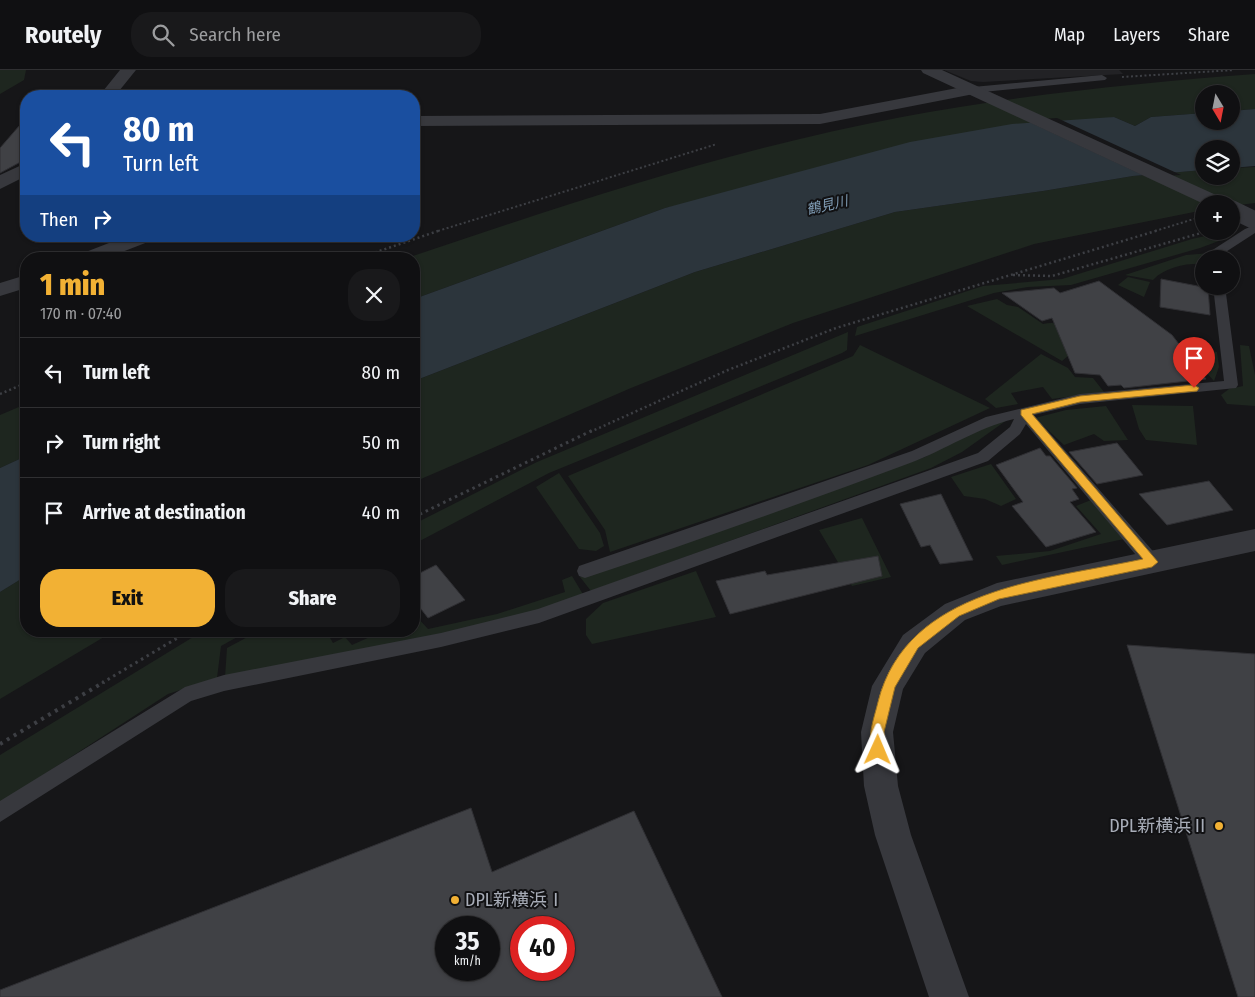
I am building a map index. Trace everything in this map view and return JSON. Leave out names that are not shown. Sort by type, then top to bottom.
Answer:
[{"type":"street","points":[[112,90],[128,70]]},
{"type":"street","points":[[929,70],[1201,195]]},
{"type":"street","points":[[420,121],[820,119],[980,93]]},
{"type":"street","points":[[0,183],[20,171]]},
{"type":"street","points":[[1240,214],[1254,222]]},
{"type":"street","points":[[104,252],[130,242]]},
{"type":"street","points":[[0,290],[20,282]]},
{"type":"street","points":[[948,997],[893,835],[881,786],[877,732],[888,686],[914,644],[955,612],[997,595],[1255,540]]},
{"type":"lane","points":[[980,93],[1102,78]]},
{"type":"lane","points":[[1221,250],[1249,230],[1254,222]]},
{"type":"lane","points":[[585,571],[772,508],[908,458],[991,420],[1080,399],[1231,385],[1220,295]]},
{"type":"lane","points":[[1025,413],[1152,562]]},
{"type":"lane","points":[[0,812],[185,695],[224,683],[441,640],[539,616],[983,456],[1015,430],[1025,413]]},
{"type":"path","points":[[1102,78],[1234,70]]},
{"type":"path","points":[[420,237],[481,216],[719,143]]},
{"type":"path","points":[[420,514],[538,456],[730,371],[836,328],[979,282],[1195,218]]},
{"type":"path","points":[[1007,275],[1052,276],[1195,235]]},
{"type":"path","points":[[376,252],[405,242]]},
{"type":"path","points":[[0,394],[20,386]]},
{"type":"path","points":[[0,744],[179,637]]},
{"type":"shaded area","points":[[0,70],[26,70],[24,80],[0,94]]},
{"type":"shaded area","points":[[944,70],[1119,70],[1123,74],[983,82],[971,81]]},
{"type":"shaded area","points":[[1255,74],[1255,109],[1240,110],[1240,85],[1195,85],[1195,114],[1151,117],[1135,126],[1114,117],[665,208],[420,297],[420,254],[650,179],[775,145],[902,117],[990,102],[1122,86]]},
{"type":"shaded area","points":[[1255,167],[1255,203],[1240,205],[1240,195],[1195,195],[1195,212],[1034,244],[793,323],[631,388],[420,479],[420,379],[695,272],[895,212],[1133,176],[1195,171],[1195,185],[1240,185],[1240,168]]},
{"type":"shaded area","points":[[1192,239],[1221,240],[1200,248],[1071,285],[1028,287],[994,293],[855,336],[857,327],[983,286],[1062,279]]},
{"type":"shaded area","points":[[1195,254],[1195,264],[1170,269],[1153,280],[1125,275],[1186,255]]},
{"type":"shaded area","points":[[1128,277],[1150,282],[1144,297],[1118,285]]},
{"type":"shaded area","points":[[997,299],[1007,305],[1018,307],[1043,324],[1055,323],[1066,326],[1087,340],[1062,361],[967,306]]},
{"type":"shaded area","points":[[848,332],[847,350],[842,353],[549,473],[420,541],[420,521],[537,462]]},
{"type":"shaded area","points":[[1172,342],[1217,352],[1219,367],[1214,381],[1188,352],[1172,349]]},
{"type":"shaded area","points":[[860,345],[990,408],[868,465],[610,552],[605,530],[568,476],[853,356]]},
{"type":"shaded area","points":[[1240,345],[1249,346],[1255,375],[1255,406],[1227,404],[1221,395],[1229,389],[1243,386]]},
{"type":"shaded area","points":[[1041,354],[1068,368],[1075,377],[1093,378],[1104,392],[1052,399],[1043,387],[1011,393],[1018,404],[996,408],[985,399]]},
{"type":"shaded area","points":[[1132,405],[1193,406],[1197,445],[1146,440],[1139,429]]},
{"type":"shaded area","points":[[1106,406],[1128,440],[1104,441],[1094,434],[1064,445],[1035,418],[1066,410]]},
{"type":"shaded area","points":[[20,407],[20,459],[0,468],[0,415]]},
{"type":"shaded area","points":[[1007,420],[962,452],[931,468],[591,591],[580,577],[925,457],[982,427]]},
{"type":"shaded area","points":[[991,464],[1016,499],[1001,506],[985,499],[964,496],[951,477]]},
{"type":"shaded area","points":[[559,473],[600,533],[604,546],[596,551],[579,549],[536,487]]},
{"type":"shaded area","points":[[1091,500],[1124,539],[1002,565],[996,556],[1050,551],[1101,534],[1076,506]]},
{"type":"shaded area","points":[[862,518],[891,577],[852,586],[819,530]]},
{"type":"shaded area","points":[[696,571],[716,617],[592,644],[586,635],[586,619],[603,603]]},
{"type":"shaded area","points":[[572,576],[584,596],[498,623],[225,677],[227,648],[248,637],[330,637],[333,643],[345,637],[352,645],[370,637],[420,637],[420,620],[428,629],[497,614],[565,592],[562,580]]},
{"type":"shaded area","points":[[20,580],[20,637],[104,637],[0,699],[0,592]]},
{"type":"shaded area","points":[[193,637],[237,637],[221,646],[217,678],[168,694],[0,803],[0,755]]},
{"type":"water","name":"鶴見川","points":[[1255,109],[1255,166],[1240,167],[1240,140],[1195,140],[1195,171],[1133,176],[895,212],[695,272],[420,379],[420,297],[665,208],[910,142],[1012,124],[1114,117],[1135,126],[1151,117],[1195,114],[1195,130],[1240,130],[1240,110]]},
{"type":"water","points":[[20,459],[20,580],[0,592],[0,468]]},
{"type":"pier","points":[[1057,118],[1181,175],[1147,177],[1025,120]]},
{"type":"building","points":[[20,125],[20,162],[0,173],[0,148]]},
{"type":"building","points":[[1161,279],[1195,286],[1195,295],[1209,295],[1210,315],[1160,307]]},
{"type":"building","points":[[1099,281],[1172,335],[1206,379],[1124,388],[1121,385],[1108,386],[1100,375],[1075,373],[1052,318],[1042,321],[1002,293],[1054,288],[1060,293]]},
{"type":"building","points":[[1117,443],[1143,475],[1097,484],[1069,452]]},
{"type":"building","points":[[1040,448],[1046,456],[1050,456],[1077,488],[1072,489],[1079,499],[1070,502],[1096,532],[1046,547],[1012,506],[1023,502],[996,465]]},
{"type":"building","points":[[1209,481],[1233,510],[1167,525],[1139,494]]},
{"type":"building","points":[[941,494],[973,560],[940,564],[930,545],[921,547],[900,504]]},
{"type":"building","points":[[878,556],[882,576],[730,614],[716,581],[765,571],[767,575]]},
{"type":"building","points":[[436,565],[465,600],[428,618],[420,608],[420,573]]},
{"type":"building","name":"DPL新横浜Ⅱ","points":[[1127,645],[1255,654],[1255,997],[1238,997]]},
{"type":"building","name":"DPL新横浜Ⅰ","points":[[471,808],[492,872],[634,811],[722,997],[0,997],[0,990]]},
{"type":"place","name":"DPL新横浜Ⅱ","points":[[1219,826]]},
{"type":"place","name":"DPL新横浜Ⅰ","points":[[455,900]]},
{"type":"route","points":[[878,750],[877,732],[888,686],[914,644],[955,612],[997,595],[1152,562],[1025,413],[1080,399],[1194,388]]}]
